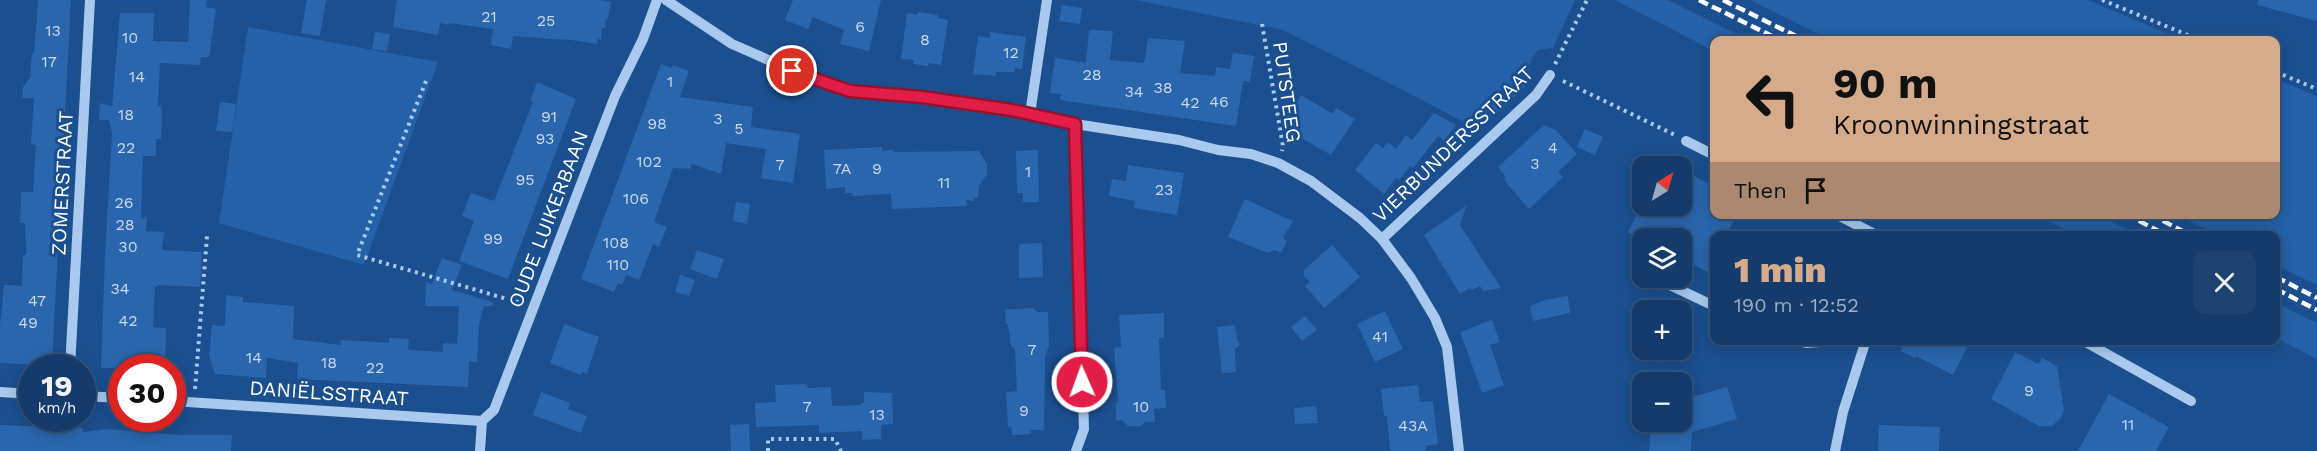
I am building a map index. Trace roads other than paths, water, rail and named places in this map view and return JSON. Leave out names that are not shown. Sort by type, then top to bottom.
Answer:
[{"type":"street","name":"ZOMERSTRAAT","points":[[71,354],[90,0]]},
{"type":"street","name":"OUDE LUIKERBAAN","points":[[482,421],[494,410],[615,96],[643,39],[657,0]]},
{"type":"street","points":[[666,0],[732,44],[818,81],[850,91],[922,97],[1251,154],[1278,164],[1311,181],[1337,199],[1382,239],[1411,278],[1436,318],[1447,347],[1459,451]]},
{"type":"street","points":[[1030,114],[1047,0]]},
{"type":"street","name":"VIERBUNDERSSTRAAT","points":[[1382,239],[1536,94],[1550,75]]},
{"type":"street","points":[[1075,124],[1084,429],[1076,451]]},
{"type":"street","points":[[1686,141],[1710,153]]},
{"type":"street","points":[[1846,219],[1868,231]]},
{"type":"street","points":[[1676,288],[1710,304]]},
{"type":"street","points":[[1835,451],[1843,412],[1864,345]]},
{"type":"street","points":[[2091,345],[2191,401]]},
{"type":"street","points":[[0,392],[18,393]]},
{"type":"street","name":"DANIËLSSTRAAT","points":[[186,402],[482,421]]},
{"type":"street","points":[[480,451],[482,421]]},
{"type":"railway","points":[[1699,0],[1772,36]]},
{"type":"railway","points":[[1723,0],[1796,36]]},
{"type":"railway","points":[[2136,219],[2158,231]]},
{"type":"railway","points":[[2160,219],[2182,231]]},
{"type":"railway","points":[[2280,279],[2317,298]]},
{"type":"railway","points":[[2280,291],[2317,310]]}]
